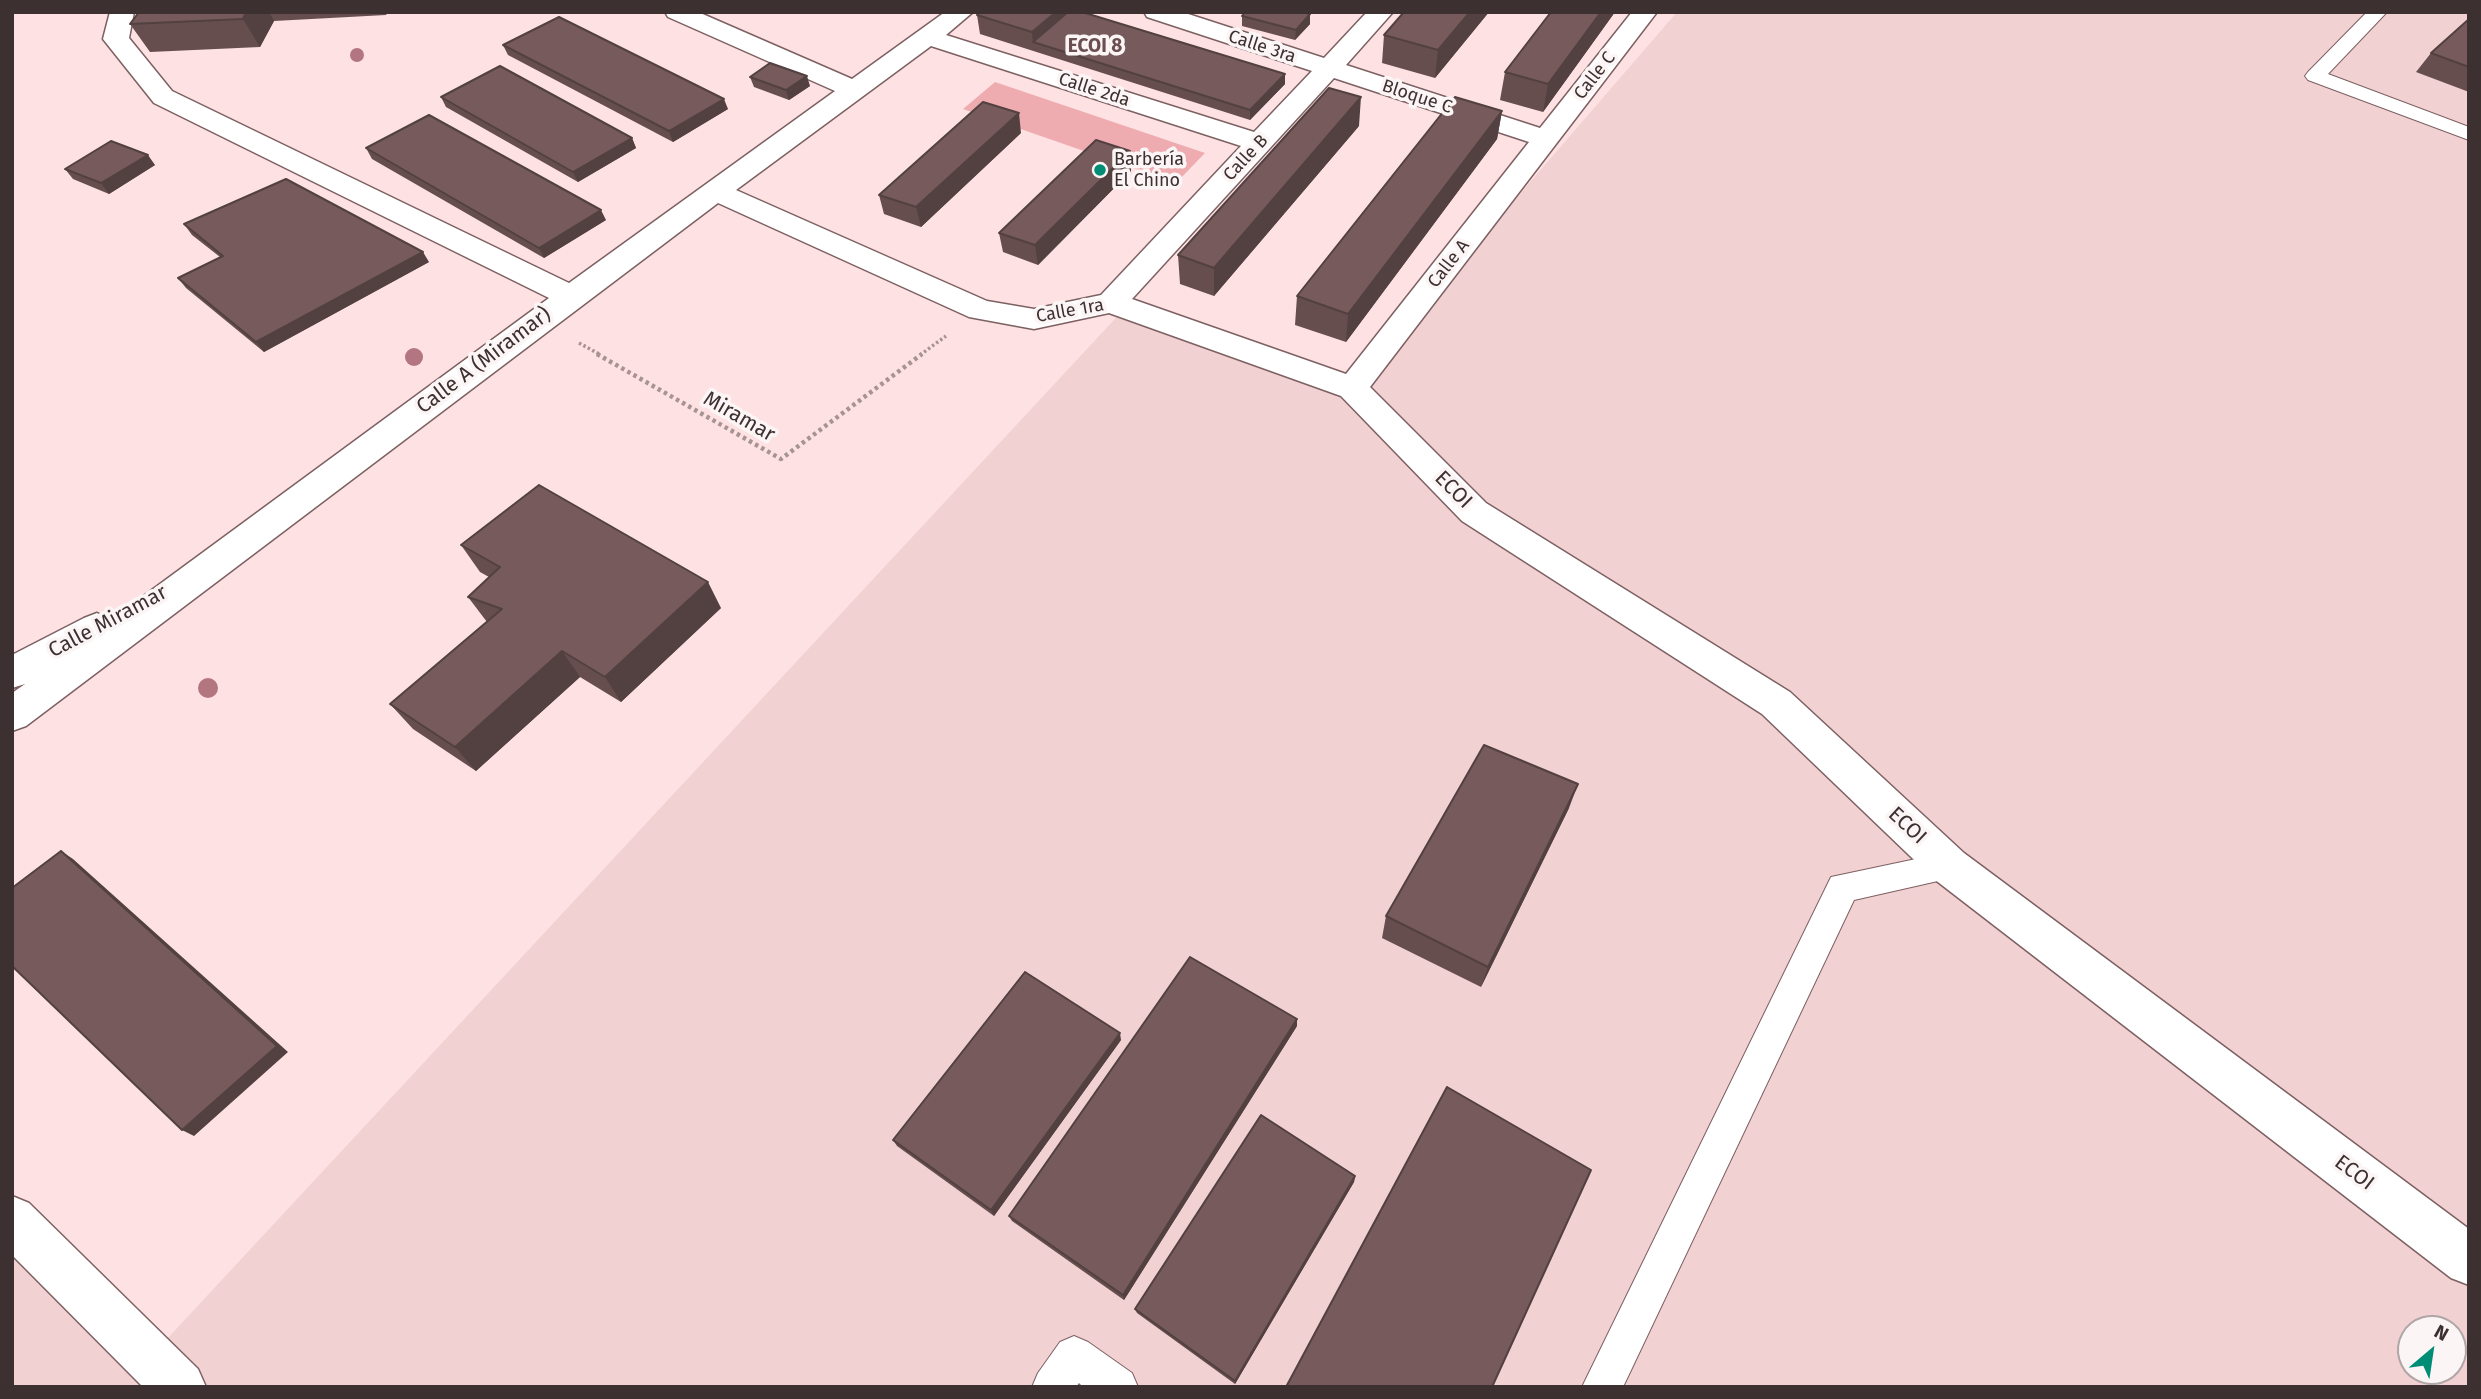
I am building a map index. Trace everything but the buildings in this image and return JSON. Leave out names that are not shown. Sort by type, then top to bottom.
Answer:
[{"type":"street","points":[[122,12],[116,39],[163,97],[571,296]]},
{"type":"street","points":[[677,12],[855,90]]},
{"type":"street","name":"Calle A (Miramar)","points":[[12,715],[538,320],[961,12]]},
{"type":"street","name":"Calle 3ra","points":[[1156,12],[1329,68]]},
{"type":"street","name":"Calle B","points":[[1111,303],[1381,12]]},
{"type":"street","name":"Calle C","points":[[1546,139],[1644,12]]},
{"type":"street","name":"Calle 2da","points":[[928,37],[1260,143]]},
{"type":"street","name":"Bloque C","points":[[1329,68],[1546,139]]},
{"type":"street","name":"Calle A","points":[[1352,388],[1546,139]]},
{"type":"street","name":"Calle 1ra","points":[[715,191],[980,310],[1034,319],[1111,303],[1352,388]]},
{"type":"street","name":"ECOI","points":[[1352,388],[1474,512],[1776,703],[1949,866],[2469,1260]]},
{"type":"street","name":"Calle Miramar","points":[[12,673],[204,571]]},
{"type":"street","points":[[12,1220],[180,1387]]},
{"type":"lane","points":[[2378,12],[2315,76],[2469,134]]},
{"type":"lane","points":[[1602,1387],[1843,887],[1949,866]]},
{"type":"lane","points":[[1052,1387],[1074,1356],[1118,1387]]},
{"type":"path","name":"Miramar","points":[[538,320],[781,459],[980,310]]},
{"type":"shaded area","points":[[1677,12],[2469,12],[2469,1387],[12,1387],[12,1219],[152,1355],[1125,308],[1352,388]]},
{"type":"shaded area","points":[[995,82],[1205,153],[1176,183],[963,109]]},
{"type":"place","name":"Barbería El Chino","points":[[1100,170]]},
{"type":"district","name":"ECOI 8","points":[[1095,47]]}]
